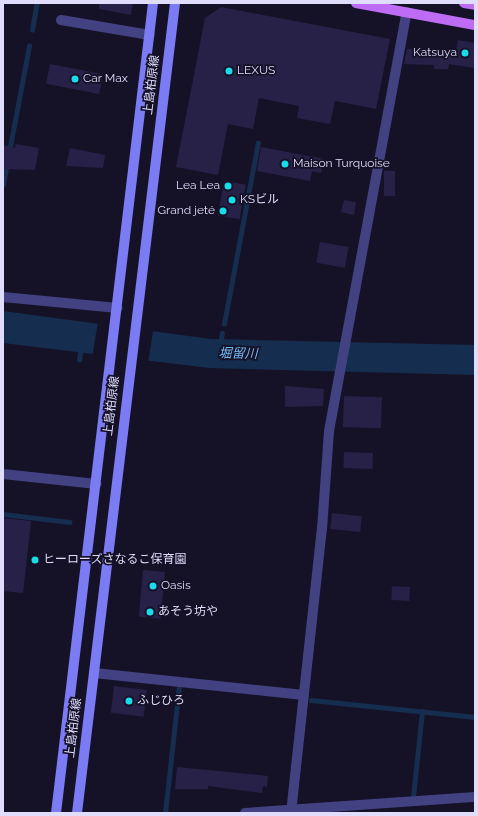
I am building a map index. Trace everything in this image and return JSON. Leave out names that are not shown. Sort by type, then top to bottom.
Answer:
[{"type":"main road","points":[[356,3],[475,24]]},
{"type":"main road","points":[[464,3],[475,5]]},
{"type":"street","name":"上島柏原線","points":[[56,813],[154,3]]},
{"type":"street","name":"上島柏原線","points":[[77,813],[175,3]]},
{"type":"street","points":[[292,811],[329,431],[345,334],[408,12]]},
{"type":"street","points":[[61,20],[150,35]]},
{"type":"street","points":[[3,297],[117,312]]},
{"type":"street","points":[[3,474],[96,484]]},
{"type":"street","points":[[94,673],[304,695]]},
{"type":"street","points":[[245,813],[292,811],[475,796]]},
{"type":"water","name":"堀留川","points":[[3,311],[211,339],[475,345],[475,375],[209,368],[3,343]]},
{"type":"pier","points":[[98,321],[153,330],[148,365],[92,357]]},
{"type":"building","points":[[99,3],[133,3],[131,15],[99,9]]},
{"type":"building","points":[[221,7],[390,39],[376,109],[335,101],[330,124],[297,118],[299,106],[259,98],[253,129],[228,124],[218,175],[176,167],[205,18]]},
{"type":"building","points":[[458,40],[475,43],[475,68],[449,64],[448,69],[434,69],[434,65],[404,64],[407,49],[456,50]]},
{"type":"building","name":"Car Max","points":[[50,64],[103,74],[99,94],[46,84]]},
{"type":"building","points":[[16,144],[39,148],[35,170],[3,169],[3,145],[15,148]]},
{"type":"building","name":"Maison Turquoise","points":[[261,147],[324,159],[321,173],[312,171],[310,181],[257,171]]},
{"type":"building","points":[[70,148],[105,155],[103,168],[66,166]]},
{"type":"building","points":[[384,171],[395,171],[395,196],[384,196]]},
{"type":"building","name":"KSビル","points":[[224,181],[246,185],[240,219],[218,215]]},
{"type":"building","points":[[344,200],[356,202],[354,215],[341,212]]},
{"type":"building","points":[[320,242],[349,247],[345,268],[316,263]]},
{"type":"building","points":[[285,386],[324,389],[323,406],[285,407]]},
{"type":"building","points":[[344,396],[382,397],[381,428],[343,427]]},
{"type":"building","points":[[344,452],[373,453],[372,469],[343,468]]},
{"type":"building","points":[[332,513],[362,516],[360,532],[330,529]]},
{"type":"building","points":[[3,518],[31,521],[23,593],[3,591]]},
{"type":"building","points":[[143,570],[165,572],[161,619],[139,617]]},
{"type":"building","points":[[392,586],[410,587],[409,601],[391,600]]},
{"type":"building","name":"ふじひろ","points":[[114,686],[147,690],[143,717],[111,713]]},
{"type":"building","points":[[177,767],[268,776],[267,787],[263,786],[262,793],[208,786],[208,789],[175,789]]},
{"type":"waterway","points":[[32,30],[37,3]]},
{"type":"waterway","points":[[9,152],[29,46]]},
{"type":"waterway","points":[[224,324],[258,143]]},
{"type":"waterway","points":[[3,185],[7,163]]},
{"type":"waterway","name":"堀留川","points":[[220,345],[222,333]]},
{"type":"waterway","points":[[79,360],[81,347]]},
{"type":"waterway","points":[[3,514],[70,522]]},
{"type":"waterway","points":[[165,813],[179,686]]},
{"type":"waterway","points":[[311,700],[475,717]]},
{"type":"waterway","points":[[413,797],[422,711]]},
{"type":"place","name":"Katsuya","points":[[465,53]]},
{"type":"place","name":"LEXUS","points":[[229,71]]},
{"type":"place","name":"Car Max","points":[[75,79]]},
{"type":"place","name":"Maison Turquoise","points":[[285,164]]},
{"type":"place","name":"Lea Lea","points":[[228,186]]},
{"type":"place","name":"KSビル","points":[[232,200]]},
{"type":"place","name":"Grand jeté","points":[[223,211]]},
{"type":"place","name":"ヒーローズさなるこ保育園","points":[[35,560]]},
{"type":"place","name":"Oasis","points":[[153,586]]},
{"type":"place","name":"あそう坊や","points":[[150,612]]},
{"type":"place","name":"ふじひろ","points":[[129,701]]}]
